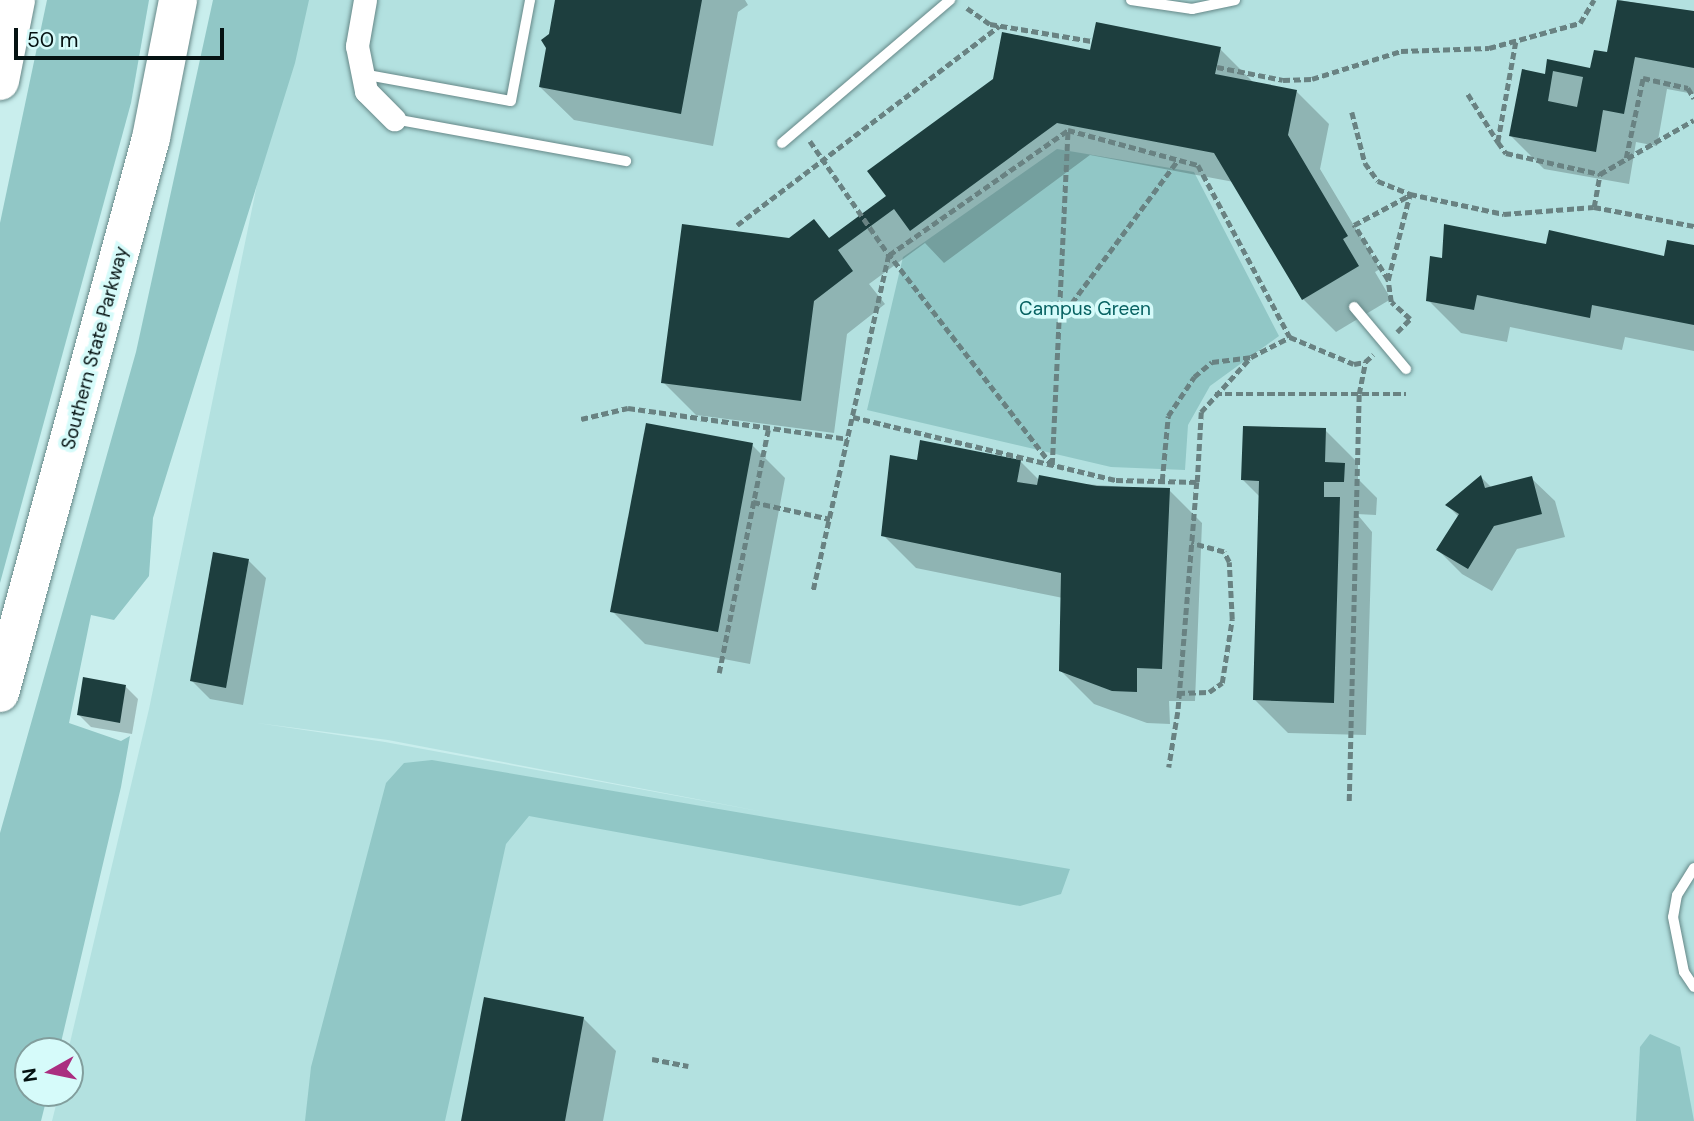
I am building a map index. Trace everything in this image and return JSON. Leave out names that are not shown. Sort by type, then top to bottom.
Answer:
[{"type":"highway","points":[[0,81],[16,0]]},
{"type":"highway","name":"Southern State Parkway","points":[[0,693],[151,138],[178,0]]},
{"type":"street","points":[[365,0],[357,46],[366,91],[394,119]]},
{"type":"lane","points":[[362,74],[512,101],[530,0]]},
{"type":"lane","points":[[782,143],[950,0]]},
{"type":"lane","points":[[1131,0],[1192,9],[1235,0]]},
{"type":"lane","points":[[394,119],[626,161]]},
{"type":"lane","points":[[1354,307],[1406,369]]},
{"type":"lane","points":[[1694,868],[1677,895],[1673,917],[1684,972],[1694,987]]},
{"type":"path","points":[[958,0],[980,18],[999,26],[1092,41]]},
{"type":"path","points":[[1217,66],[1283,80],[1312,79],[1401,51],[1489,48],[1516,42],[1580,23],[1594,0]]},
{"type":"path","points":[[737,225],[999,26]]},
{"type":"path","points":[[1498,142],[1516,42]]},
{"type":"path","points":[[1626,159],[1643,78],[1688,88],[1694,98]]},
{"type":"path","points":[[1468,94],[1506,153],[1600,174],[1694,120]]},
{"type":"path","points":[[1352,112],[1364,163],[1378,181],[1410,194],[1504,214],[1594,207],[1694,226]]},
{"type":"path","points":[[800,127],[889,255],[1052,466]]},
{"type":"path","points":[[1068,130],[1198,165],[1290,337],[1354,364],[1365,362],[1410,319],[1391,302],[1388,280],[1410,194]]},
{"type":"path","points":[[813,593],[889,255],[1068,130]]},
{"type":"path","points":[[1052,466],[1068,130]]},
{"type":"path","points":[[1059,320],[1178,160]]},
{"type":"path","points":[[1594,207],[1600,174]]},
{"type":"path","points":[[1388,280],[1354,225],[1410,194]]},
{"type":"path","points":[[1169,766],[1178,692],[1200,412],[1251,357],[1290,337]]},
{"type":"path","points":[[1162,481],[1168,416],[1194,377],[1212,362],[1251,357]]},
{"type":"path","points":[[1349,801],[1359,394],[1365,362]]},
{"type":"path","points":[[1215,394],[1406,394]]},
{"type":"path","points":[[581,419],[628,408],[768,430],[848,439]]},
{"type":"path","points":[[853,417],[1116,480],[1196,482]]},
{"type":"path","points":[[719,673],[768,430]]},
{"type":"path","points":[[753,502],[830,519]]},
{"type":"path","points":[[1178,692],[1209,692],[1222,683],[1232,619],[1229,562],[1224,552],[1191,543]]},
{"type":"path","points":[[652,1059],[688,1066]]},
{"type":"shaded area","points":[[295,0],[1694,0],[1694,1121],[52,1121],[56,1107],[84,1107],[84,1037],[71,1037],[149,709]],"holes":[[[257,723],[388,740],[775,814],[385,742]]]},
{"type":"green space","points":[[47,0],[149,0],[131,103],[0,583],[0,223]]},
{"type":"green space","points":[[213,0],[309,0],[295,63],[153,518],[149,576],[114,620],[91,615],[69,723],[121,741],[130,736],[121,787],[62,1037],[14,1037],[14,1107],[44,1107],[41,1121],[0,1121],[0,833],[136,352]]},
{"type":"green space","name":"Campus Green","points":[[1057,149],[1194,172],[1279,336],[1210,386],[1188,425],[1185,470],[1111,467],[867,410],[903,257]]},
{"type":"green space","points":[[432,760],[1070,869],[1061,894],[1020,906],[529,816],[506,844],[445,1121],[305,1121],[311,1067],[386,783],[404,763]]},
{"type":"green space","points":[[1650,1034],[1680,1047],[1694,1121],[1636,1121],[1640,1047]]},
{"type":"building","points":[[555,0],[702,0],[681,114],[539,87],[546,48],[541,40],[549,34]]},
{"type":"building","points":[[1617,0],[1694,11],[1694,68],[1635,57],[1624,114],[1603,110],[1596,152],[1509,136],[1522,69],[1545,74],[1547,59],[1590,68],[1594,50],[1607,52]],"holes":[[[1553,71],[1583,77],[1577,107],[1548,101]]]},
{"type":"building","points":[[1096,22],[1221,47],[1215,74],[1297,90],[1288,135],[1348,236],[1343,239],[1359,266],[1302,300],[1214,153],[1057,123],[910,231],[894,209],[838,250],[853,271],[814,301],[801,401],[661,383],[682,224],[789,238],[814,219],[829,238],[886,196],[867,171],[993,79],[1002,32],[1090,50]]},
{"type":"building","points":[[1444,224],[1546,244],[1549,230],[1664,256],[1667,240],[1694,245],[1694,325],[1592,305],[1590,318],[1477,295],[1474,310],[1426,301],[1430,256],[1442,258]]},
{"type":"building","points":[[646,423],[753,443],[718,632],[610,612]]},
{"type":"building","points":[[1243,426],[1326,428],[1325,462],[1345,463],[1344,482],[1324,482],[1324,497],[1340,497],[1334,703],[1253,700],[1259,481],[1241,480]]},
{"type":"building","points":[[920,440],[1021,460],[1017,482],[1037,485],[1039,475],[1097,486],[1170,488],[1162,669],[1137,668],[1137,692],[1112,691],[1059,671],[1061,573],[881,536],[890,455],[917,460]]},
{"type":"building","points":[[1481,475],[1485,488],[1532,476],[1542,514],[1494,526],[1468,569],[1436,550],[1459,514],[1445,505]]},
{"type":"building","points":[[213,552],[249,559],[226,688],[190,681]]},
{"type":"building","points":[[83,677],[126,685],[120,723],[77,715]]},
{"type":"building","points":[[484,997],[584,1017],[565,1121],[461,1121]]}]
